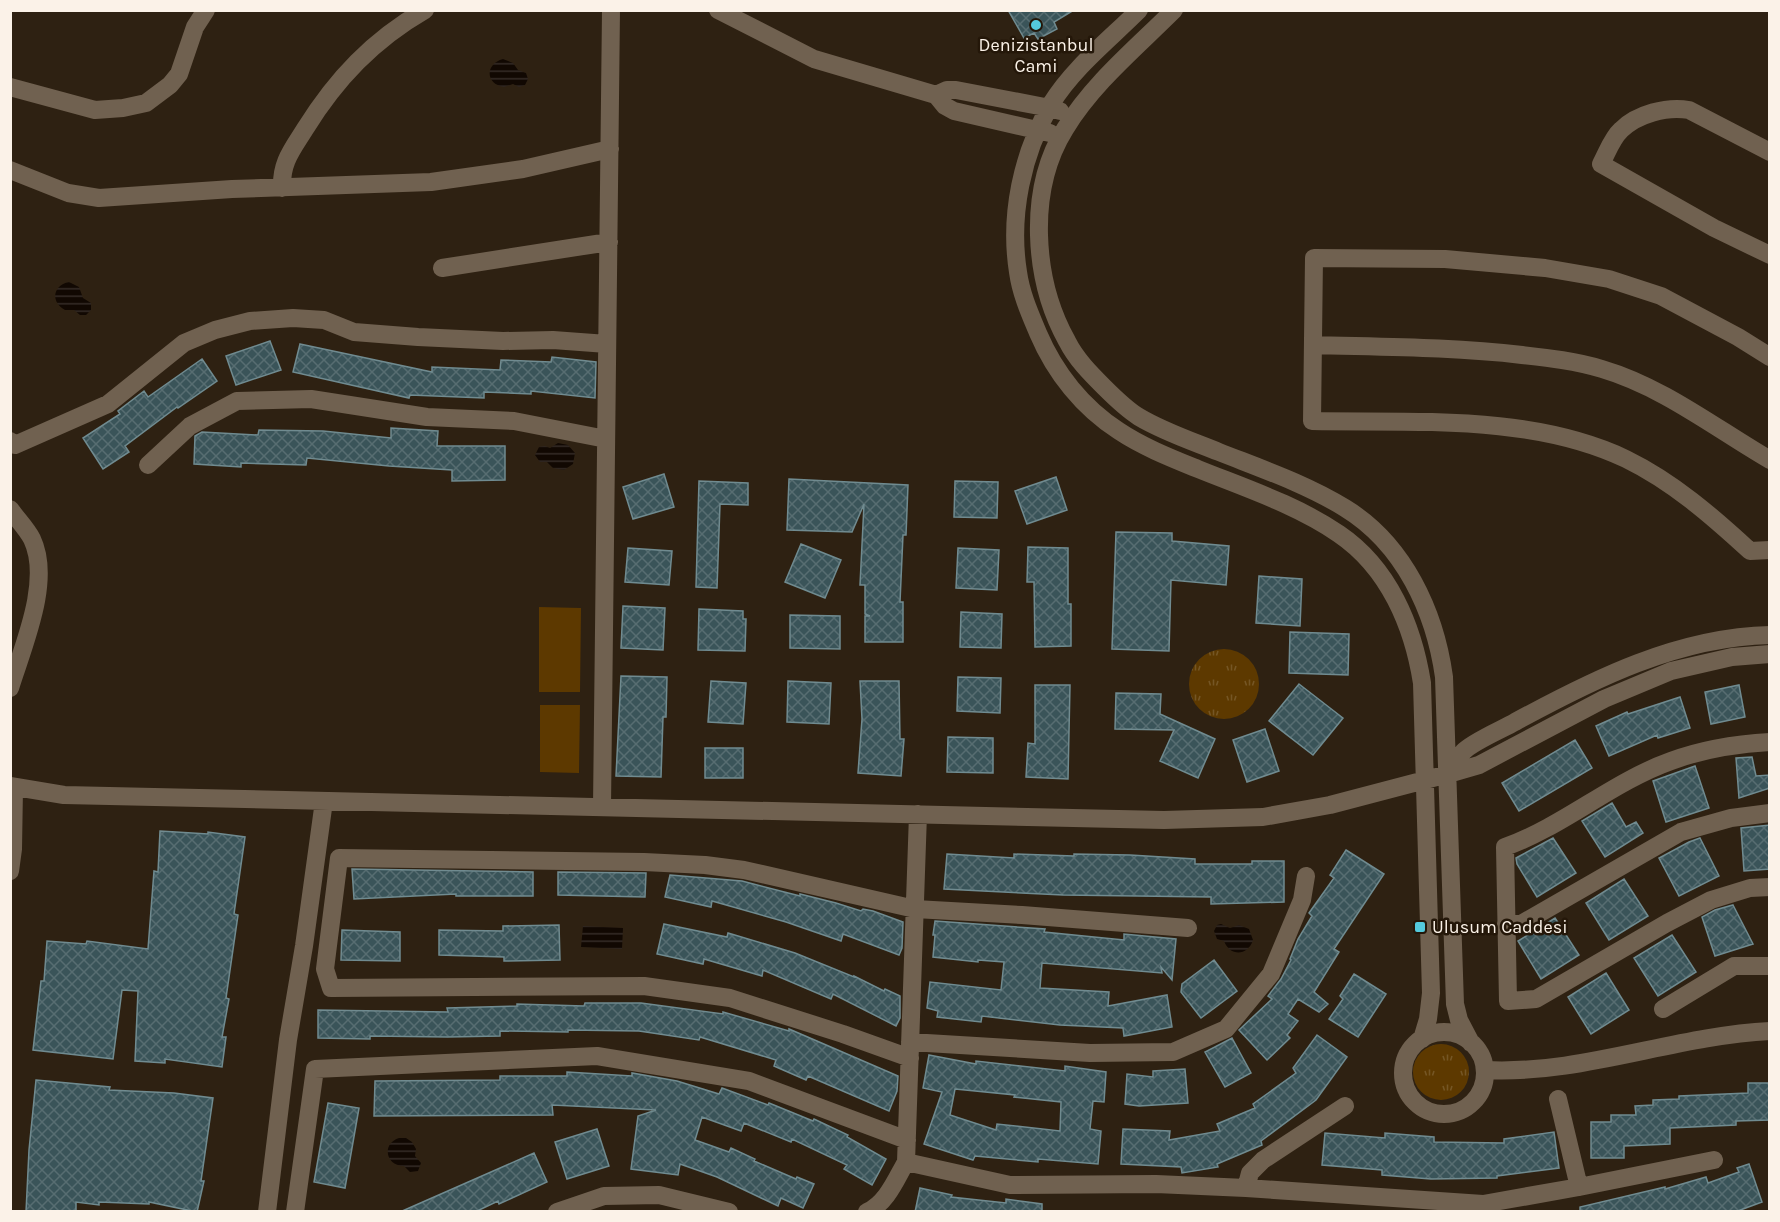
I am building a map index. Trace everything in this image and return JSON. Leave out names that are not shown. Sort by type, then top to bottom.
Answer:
[{"type":"street","points":[[10,87],[95,110],[146,104],[170,85],[179,74],[195,27],[206,10]]},
{"type":"street","points":[[282,188],[281,173],[287,157],[325,96],[363,55],[406,21],[424,10]]},
{"type":"street","points":[[602,807],[611,10]]},
{"type":"street","points":[[718,10],[750,18],[814,60],[936,95],[945,106],[954,111],[1061,135]]},
{"type":"street","points":[[1139,10],[1070,79],[1050,108],[1032,146],[1019,192],[1015,231],[1018,274],[1023,297],[1055,368],[1069,387],[1102,419],[1138,443],[1312,517],[1341,535],[1364,556],[1384,580],[1397,602],[1410,629],[1422,683],[1431,993],[1428,1019],[1422,1038]]},
{"type":"street","points":[[1173,10],[1084,100],[1061,135],[1052,154],[1044,187],[1040,251],[1044,279],[1053,312],[1067,341],[1083,366],[1116,400],[1137,416],[1169,433],[1301,485],[1347,509],[1382,539],[1410,575],[1420,593],[1436,635],[1444,677],[1455,1004],[1459,1020],[1471,1043],[1482,1057],[1485,1070],[1480,1092],[1473,1101],[1454,1113],[1442,1114],[1420,1107],[1406,1089],[1403,1078],[1403,1066],[1413,1046],[1422,1038],[1443,1032],[1454,1034],[1471,1043]]},
{"type":"street","points":[[936,95],[947,90],[956,90],[1050,108],[1073,116]]},
{"type":"street","points":[[1770,152],[1689,110],[1681,109],[1656,112],[1635,120],[1620,130],[1601,164],[1714,228],[1770,255]]},
{"type":"street","points":[[10,170],[68,193],[99,198],[431,182],[523,169],[610,149]]},
{"type":"street","points":[[442,268],[609,242]]},
{"type":"street","points":[[1767,548],[1750,551],[1708,512],[1666,481],[1625,459],[1572,439],[1531,430],[1466,424],[1312,421],[1314,258],[1445,259],[1545,268],[1609,279],[1661,296],[1738,337],[1770,357]]},
{"type":"street","points":[[10,441],[15,445],[108,404],[184,343],[215,330],[250,321],[293,318],[324,320],[354,332],[418,337],[503,341],[553,340],[607,344]]},
{"type":"street","points":[[1313,345],[1484,351],[1561,360],[1603,369],[1647,387],[1684,407],[1770,460]]},
{"type":"street","points":[[148,465],[190,426],[237,401],[311,399],[427,417],[514,421],[606,439]]},
{"type":"street","points":[[10,509],[32,539],[38,560],[39,585],[32,618],[10,688]]},
{"type":"street","points":[[1448,774],[1464,750],[1571,692],[1615,673],[1687,646],[1770,635]]},
{"type":"street","points":[[10,871],[14,849],[12,787],[64,795],[1164,820],[1263,817],[1330,805],[1479,765],[1604,699],[1671,671],[1732,657],[1770,654]]},
{"type":"street","points":[[1770,742],[1719,747],[1670,761],[1622,785],[1525,840],[1505,847],[1508,1001],[1536,999],[1711,900],[1750,888],[1770,887]]},
{"type":"street","points":[[267,1212],[287,1049],[311,902],[324,801]]},
{"type":"street","points":[[1506,924],[1521,924],[1682,832],[1731,818],[1770,813]]},
{"type":"street","points":[[867,1212],[884,1199],[906,1162],[918,814]]},
{"type":"street","points":[[1188,928],[915,909],[744,870],[705,865],[610,861],[339,858],[325,969],[331,988],[644,986],[730,998],[843,1034],[910,1050],[1173,1052],[1226,1029],[1271,974],[1302,900],[1306,876]]},
{"type":"street","points":[[1663,1009],[1734,966],[1770,966]]},
{"type":"street","points":[[1485,1070],[1548,1069],[1692,1040],[1736,1033],[1770,1031]]},
{"type":"street","points":[[296,1212],[315,1069],[597,1056],[749,1081],[907,1140]]},
{"type":"street","points":[[1557,1099],[1580,1187]]},
{"type":"street","points":[[1246,1188],[1250,1173],[1263,1160],[1344,1106]]},
{"type":"street","points":[[906,1162],[1010,1185],[1156,1184],[1483,1203],[1580,1187],[1714,1160]]},
{"type":"street","points":[[557,1212],[604,1196],[659,1195],[729,1212]]},
{"type":"green space","points":[[539,607],[581,608],[580,692],[539,692]]},
{"type":"green space","points":[[1224,649],[1237,652],[1249,659],[1256,671],[1259,684],[1256,697],[1249,709],[1237,716],[1224,719],[1211,716],[1199,709],[1192,697],[1189,684],[1192,671],[1199,659],[1211,652]]},
{"type":"green space","points":[[540,705],[580,705],[579,773],[540,772]]},
{"type":"green space","points":[[1435,1044],[1447,1044],[1457,1048],[1465,1056],[1469,1072],[1465,1088],[1457,1096],[1447,1100],[1435,1100],[1425,1096],[1417,1088],[1413,1078],[1413,1066],[1417,1056],[1425,1048]]},
{"type":"shaded area","points":[[503,59],[526,73],[528,79],[525,85],[519,87],[513,84],[504,87],[493,82],[490,69]]},
{"type":"shaded area","points":[[69,282],[79,287],[83,298],[91,303],[91,310],[86,315],[80,315],[74,310],[65,310],[57,303],[55,294],[57,290]]},
{"type":"shaded area","points":[[558,443],[568,445],[575,453],[573,464],[564,470],[553,468],[547,462],[540,462],[535,455],[539,447],[550,448]]},
{"type":"shaded area","points":[[1221,924],[1230,928],[1239,925],[1249,929],[1253,940],[1251,945],[1243,952],[1230,950],[1224,941],[1217,939],[1214,931],[1217,925]]},
{"type":"shaded area","points":[[583,926],[623,928],[622,949],[581,947]]},
{"type":"shaded area","points":[[406,1138],[412,1142],[416,1149],[415,1156],[421,1163],[418,1171],[410,1172],[390,1159],[388,1149],[393,1141]]},
{"type":"building","name":"Denizistanbul Cami","points":[[1008,10],[1074,10],[1054,22],[1057,29],[1038,39],[1034,33],[1024,38]]},
{"type":"building","points":[[270,341],[281,370],[236,385],[226,356]]},
{"type":"building","points":[[300,344],[432,372],[432,367],[500,370],[501,360],[551,362],[552,357],[596,362],[595,398],[531,391],[531,394],[484,392],[484,398],[410,395],[409,398],[293,372]]},
{"type":"building","points":[[202,359],[217,381],[177,407],[125,446],[129,452],[103,469],[83,438],[120,414],[118,411],[144,391],[148,397]]},
{"type":"building","points":[[391,428],[438,431],[437,446],[505,446],[505,480],[452,481],[452,470],[307,458],[306,465],[241,463],[241,467],[194,464],[195,436],[202,432],[258,435],[259,430],[323,431],[391,438]]},
{"type":"building","points":[[664,474],[674,507],[633,519],[623,487]]},
{"type":"building","points":[[1056,477],[1067,510],[1027,524],[1015,491]]},
{"type":"building","points":[[789,479],[908,485],[900,602],[903,602],[903,642],[865,642],[865,616],[870,616],[865,614],[865,585],[860,585],[864,504],[852,532],[787,530]]},
{"type":"building","points":[[699,481],[748,483],[748,505],[720,504],[717,588],[696,587]]},
{"type":"building","points":[[955,481],[998,482],[997,518],[954,517]]},
{"type":"building","points":[[1116,532],[1172,533],[1172,541],[1229,546],[1226,585],[1171,580],[1169,651],[1112,649]]},
{"type":"building","points":[[801,544],[841,560],[825,598],[785,582]]},
{"type":"building","points":[[1028,547],[1068,548],[1071,646],[1035,647],[1034,582],[1027,582]]},
{"type":"building","points":[[628,548],[672,551],[669,585],[625,582]]},
{"type":"building","points":[[958,548],[999,550],[997,590],[956,588]]},
{"type":"building","points":[[1259,576],[1302,579],[1300,626],[1256,623]]},
{"type":"building","points":[[623,606],[665,608],[663,650],[621,648]]},
{"type":"building","points":[[699,609],[743,611],[743,619],[746,619],[745,651],[698,650]]},
{"type":"building","points":[[961,612],[1002,614],[1001,648],[960,647]]},
{"type":"building","points":[[790,615],[840,616],[840,649],[790,648]]},
{"type":"building","points":[[1290,632],[1349,634],[1348,675],[1289,673]]},
{"type":"building","points":[[621,676],[667,677],[661,777],[616,776]]},
{"type":"building","points":[[958,677],[1001,678],[1000,713],[957,711]]},
{"type":"building","points":[[711,681],[746,683],[743,724],[708,722]]},
{"type":"building","points":[[788,681],[831,683],[829,724],[787,722]]},
{"type":"building","points":[[860,681],[899,681],[900,739],[904,739],[901,776],[858,773],[862,719]]},
{"type":"building","points":[[1299,684],[1343,718],[1313,755],[1269,721]]},
{"type":"building","points":[[1035,685],[1070,685],[1068,779],[1026,777],[1028,743],[1035,744]]},
{"type":"building","points":[[1739,685],[1745,717],[1711,724],[1705,692]]},
{"type":"building","points":[[1116,693],[1161,694],[1160,714],[1215,739],[1198,778],[1160,761],[1174,730],[1115,729]]},
{"type":"building","points":[[1680,697],[1690,728],[1658,738],[1657,735],[1609,756],[1596,726],[1627,712],[1628,714]]},
{"type":"building","points":[[1265,729],[1279,771],[1247,782],[1233,740]]},
{"type":"building","points":[[948,737],[993,738],[993,773],[947,772]]},
{"type":"building","points":[[1575,740],[1592,768],[1519,811],[1502,783]]},
{"type":"building","points":[[705,748],[743,748],[743,778],[705,778]]},
{"type":"building","points":[[1752,757],[1756,776],[1770,775],[1770,788],[1739,798],[1736,758]]},
{"type":"building","points":[[1695,766],[1709,808],[1666,822],[1653,781]]},
{"type":"building","points":[[1612,803],[1626,827],[1636,822],[1643,833],[1605,857],[1582,821]]},
{"type":"building","points":[[1770,825],[1770,869],[1744,871],[1741,828]]},
{"type":"building","points":[[160,831],[208,834],[208,832],[245,837],[234,914],[238,915],[226,998],[229,999],[222,1037],[226,1037],[222,1067],[165,1059],[165,1063],[135,1061],[138,991],[122,990],[113,1059],[33,1050],[41,981],[44,981],[47,941],[86,944],[87,941],[148,949],[154,871],[158,872]]},
{"type":"building","points":[[1553,838],[1576,873],[1537,897],[1517,864],[1516,858]]},
{"type":"building","points":[[1700,838],[1719,876],[1679,896],[1659,858]]},
{"type":"building","points":[[1346,850],[1384,874],[1334,949],[1339,952],[1314,992],[1328,1004],[1319,1012],[1298,999],[1288,1014],[1298,1021],[1287,1035],[1290,1038],[1267,1060],[1239,1030],[1272,999],[1268,996],[1281,979],[1291,960],[1298,939],[1312,916],[1309,913],[1334,878],[1330,875]]},
{"type":"building","points":[[947,854],[1014,858],[1014,854],[1130,855],[1195,859],[1195,864],[1252,864],[1252,861],[1284,861],[1284,902],[1211,904],[1211,897],[1063,895],[944,889]]},
{"type":"building","points":[[352,869],[533,872],[533,896],[456,896],[456,894],[354,899]]},
{"type":"building","points":[[558,872],[646,873],[645,897],[558,895]]},
{"type":"building","points":[[670,875],[742,881],[861,911],[863,909],[873,911],[903,922],[902,948],[899,955],[843,934],[841,941],[786,922],[712,901],[711,907],[665,897]]},
{"type":"building","points":[[1624,879],[1648,916],[1609,940],[1586,903]]},
{"type":"building","points":[[1733,905],[1753,944],[1715,956],[1702,917],[1715,910]]},
{"type":"building","points":[[1555,918],[1579,955],[1541,979],[1518,941]]},
{"type":"building","points":[[935,921],[1045,929],[1044,932],[1124,940],[1124,934],[1176,939],[1172,980],[1161,967],[1162,973],[1042,963],[1040,988],[1109,992],[1108,1006],[1167,995],[1172,1027],[1124,1036],[1123,1028],[1060,1025],[982,1016],[981,1022],[937,1017],[938,1011],[927,1008],[930,982],[1001,990],[1004,962],[978,960],[978,962],[933,957]]},
{"type":"building","points":[[664,924],[727,937],[728,933],[795,953],[854,976],[900,996],[900,1018],[896,1026],[833,994],[831,999],[763,970],[762,976],[704,959],[703,964],[657,954]]},
{"type":"building","points":[[559,925],[560,960],[504,961],[504,957],[439,955],[439,930],[503,931],[503,926]]},
{"type":"building","points":[[342,930],[400,932],[400,961],[341,960]]},
{"type":"building","points":[[1672,935],[1696,972],[1658,996],[1634,958]]},
{"type":"building","points":[[1214,960],[1237,991],[1201,1018],[1181,992],[1182,984]]},
{"type":"building","points":[[1606,973],[1629,1010],[1591,1034],[1568,997]]},
{"type":"building","points":[[1354,974],[1386,994],[1358,1037],[1329,1019],[1343,999],[1340,996]]},
{"type":"building","points":[[585,1003],[641,1003],[723,1014],[723,1012],[789,1031],[789,1029],[898,1076],[897,1091],[889,1111],[808,1076],[806,1080],[774,1066],[776,1060],[700,1037],[699,1040],[639,1031],[500,1031],[500,1036],[318,1038],[318,1010],[448,1012],[447,1008],[517,1006],[517,1004],[584,1006]]},
{"type":"building","points":[[1317,1035],[1347,1057],[1316,1100],[1261,1141],[1262,1145],[1217,1164],[1218,1167],[1182,1173],[1181,1167],[1121,1164],[1123,1129],[1170,1131],[1169,1140],[1220,1131],[1217,1124],[1255,1108],[1253,1104],[1296,1073],[1293,1068]]},
{"type":"building","points":[[1232,1038],[1251,1073],[1225,1087],[1205,1052]]},
{"type":"building","points":[[929,1055],[976,1064],[976,1061],[1065,1071],[1065,1066],[1106,1072],[1104,1102],[1093,1101],[1090,1129],[1101,1131],[1098,1164],[1038,1159],[1038,1162],[975,1156],[973,1160],[924,1144],[942,1092],[923,1088]],"holes":[[[955,1089],[1015,1095],[1014,1097],[1061,1102],[1060,1131],[997,1124],[996,1130],[950,1115]]]},
{"type":"building","points":[[1185,1069],[1188,1103],[1139,1106],[1125,1104],[1127,1074],[1153,1077],[1153,1071]]},
{"type":"building","points":[[567,1072],[632,1076],[632,1073],[677,1081],[719,1094],[722,1088],[768,1105],[769,1103],[813,1121],[814,1119],[848,1135],[847,1137],[886,1159],[872,1185],[844,1169],[847,1165],[792,1139],[791,1142],[744,1123],[741,1131],[702,1117],[695,1140],[729,1152],[731,1148],[755,1159],[754,1161],[814,1184],[803,1208],[781,1198],[778,1206],[717,1177],[680,1164],[678,1175],[631,1169],[638,1116],[656,1110],[552,1105],[553,1115],[374,1116],[375,1081],[500,1080],[500,1076],[567,1076]]},
{"type":"building","points":[[36,1080],[110,1087],[109,1090],[174,1093],[213,1098],[201,1181],[204,1181],[197,1212],[149,1202],[149,1204],[99,1202],[99,1205],[76,1202],[76,1212],[26,1212]]},
{"type":"building","points":[[1748,1083],[1770,1083],[1770,1120],[1736,1121],[1736,1125],[1670,1128],[1670,1144],[1624,1146],[1624,1158],[1591,1158],[1591,1122],[1611,1122],[1611,1115],[1636,1115],[1635,1106],[1653,1105],[1653,1100],[1679,1099],[1679,1096],[1748,1093]]},
{"type":"building","points":[[328,1103],[359,1108],[345,1188],[314,1182]]},
{"type":"building","points":[[597,1129],[609,1166],[567,1179],[555,1142]]},
{"type":"building","points":[[1554,1132],[1559,1168],[1497,1176],[1497,1178],[1431,1179],[1382,1175],[1382,1170],[1322,1165],[1325,1133],[1385,1138],[1385,1133],[1434,1137],[1434,1142],[1504,1143],[1504,1139]]},
{"type":"building","points":[[534,1153],[547,1182],[499,1204],[498,1201],[475,1212],[400,1212]]},
{"type":"building","points":[[1749,1164],[1762,1202],[1735,1212],[1580,1212],[1580,1207],[1665,1187],[1665,1189],[1706,1177],[1708,1183],[1739,1172],[1737,1168]]},
{"type":"building","points":[[920,1188],[952,1195],[951,1197],[1006,1203],[1006,1199],[1042,1204],[1042,1212],[915,1212]]},
{"type":"place","name":"Denizistanbul Cami","points":[[1036,25]]},
{"type":"place","name":"Ulusum Caddesi","points":[[1420,927]]}]
